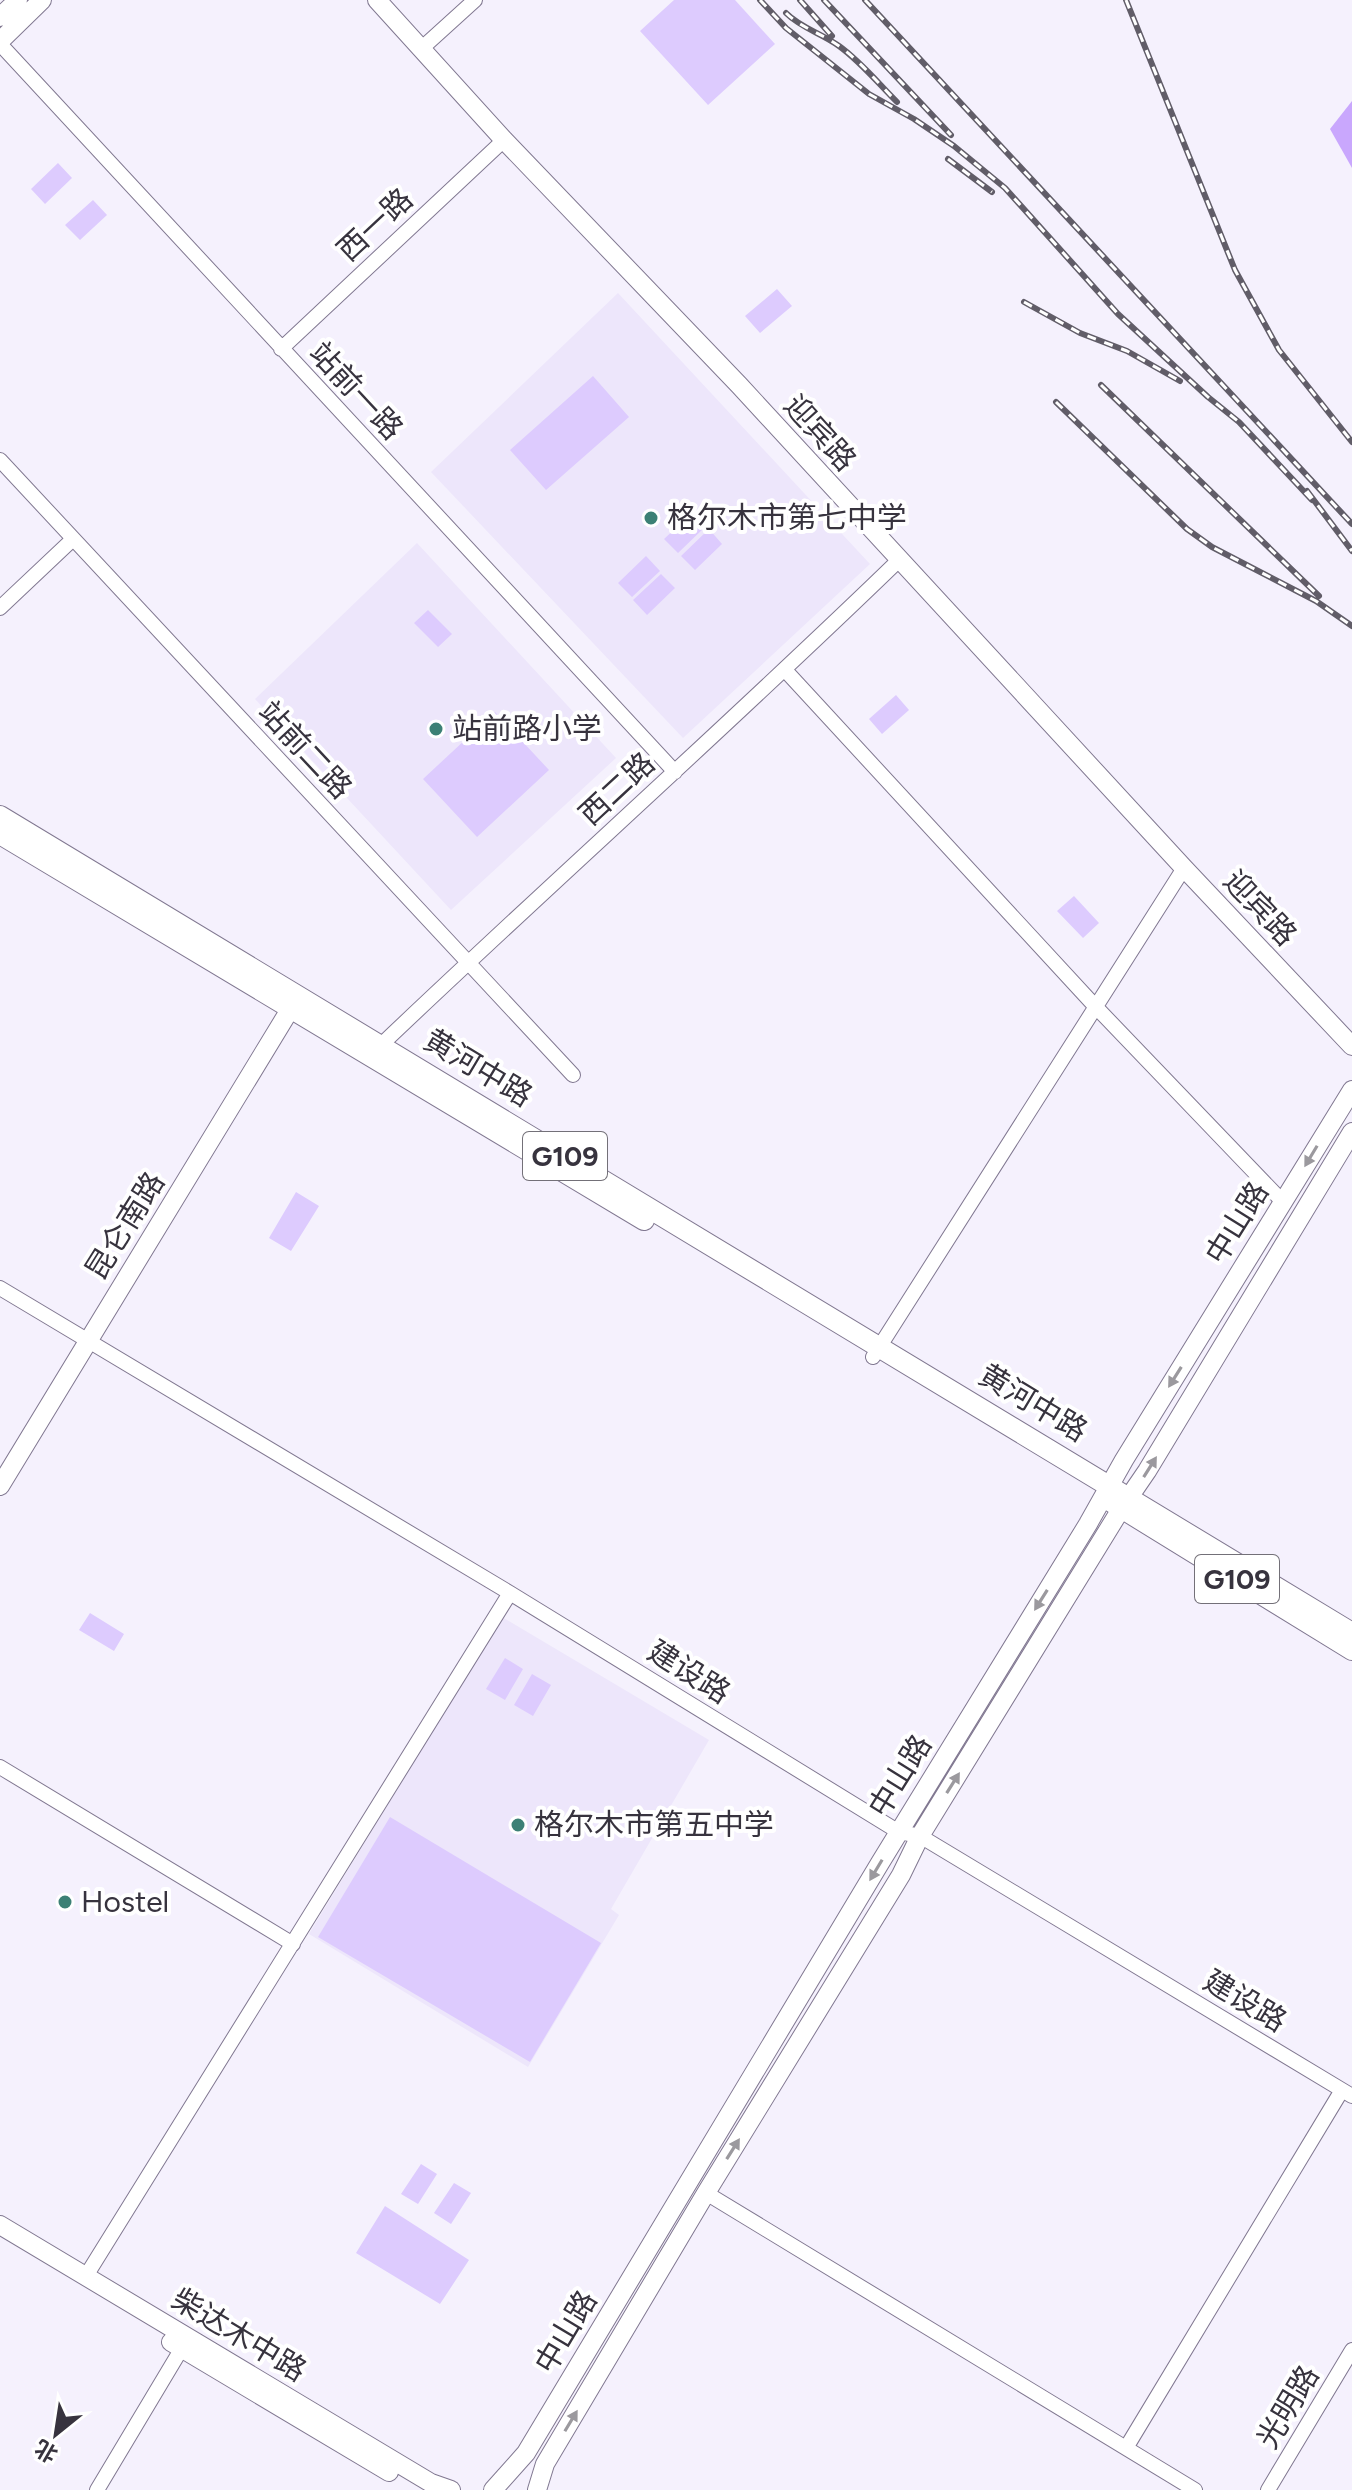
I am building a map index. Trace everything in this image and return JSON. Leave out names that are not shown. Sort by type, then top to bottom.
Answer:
[{"type":"highway","name":"黄河中路","points":[[0,816],[295,1002],[1125,1503]]},
{"type":"highway","name":"黄河中路","points":[[0,834],[295,1002]]},
{"type":"highway","name":"G109","points":[[1125,1503],[1352,1633]]},
{"type":"highway","name":"G109","points":[[1125,1503],[1352,1650]]},
{"type":"main road","points":[[0,17],[18,0]]},
{"type":"main road","points":[[0,43],[42,0]]},
{"type":"main road","name":"迎宾路","points":[[377,0],[504,140],[739,385],[1352,1046]]},
{"type":"main road","name":"昆仑南路","points":[[0,1486],[295,1002]]},
{"type":"main road","name":"中山路","points":[[493,2490],[526,2453],[1106,1490],[1352,1090]]},
{"type":"main road","name":"中山路","points":[[537,2490],[545,2464],[893,1888],[920,1836],[1352,1132]]},
{"type":"main road","name":"柴达木中路","points":[[0,2225],[431,2483],[451,2490]]},
{"type":"main road","name":"柴达木中路","points":[[0,2240],[420,2490]]},
{"type":"street","points":[[421,49],[475,0]]},
{"type":"street","name":"站前一路","points":[[0,43],[675,772]]},
{"type":"street","name":"西一路","points":[[281,349],[504,140]]},
{"type":"street","name":"站前二路","points":[[0,460],[573,1075]]},
{"type":"street","points":[[0,608],[73,539]]},
{"type":"street","name":"西二路","points":[[377,1052],[467,962],[785,670],[899,560]]},
{"type":"street","points":[[785,670],[1094,1005],[1283,1202]]},
{"type":"street","points":[[876,1351],[1184,868]]},
{"type":"street","name":"建设路","points":[[0,1288],[510,1593],[899,1832],[920,1836],[1347,2093]]},
{"type":"street","points":[[86,2276],[510,1593]]},
{"type":"street","points":[[0,1767],[293,1944]]},
{"type":"street","points":[[1126,2448],[1347,2093]]},
{"type":"street","points":[[706,2193],[1195,2490]]},
{"type":"street","points":[[97,2490],[182,2348]]},
{"type":"street","name":"光明路","points":[[1268,2490],[1352,2350]]},
{"type":"shaded area","points":[[674,0],[735,0],[775,44],[708,105],[640,31]]},
{"type":"shaded area","points":[[1352,101],[1352,168],[1330,129]]},
{"type":"shaded area","points":[[58,163],[72,178],[45,204],[31,189]]},
{"type":"shaded area","points":[[93,200],[107,215],[80,240],[65,225]]},
{"type":"shaded area","points":[[777,289],[792,306],[760,333],[745,316]]},
{"type":"shaded area","name":"格尔木市第七中学","points":[[618,293],[870,564],[683,738],[431,472]]},
{"type":"shaded area","points":[[593,376],[629,417],[546,490],[510,450]]},
{"type":"shaded area","points":[[692,513],[705,527],[678,553],[664,539]]},
{"type":"shaded area","points":[[709,529],[722,544],[695,570],[681,556]]},
{"type":"shaded area","name":"站前路小学","points":[[417,543],[616,758],[451,910],[255,699]]},
{"type":"shaded area","points":[[646,556],[660,571],[632,597],[618,583]]},
{"type":"shaded area","points":[[661,574],[675,588],[647,615],[633,600]]},
{"type":"shaded area","points":[[428,610],[452,634],[438,647],[414,623]]},
{"type":"shaded area","points":[[896,695],[909,710],[882,734],[869,719]]},
{"type":"shaded area","points":[[495,712],[549,770],[477,837],[423,779]]},
{"type":"shaded area","points":[[1074,896],[1099,923],[1083,938],[1057,911]]},
{"type":"shaded area","points":[[296,1192],[319,1206],[291,1251],[269,1238]]},
{"type":"shaded area","points":[[90,1613],[124,1634],[114,1651],[79,1630]]},
{"type":"shaded area","name":"格尔木市第五中学","points":[[502,1617],[709,1740],[611,1909],[619,1915],[528,2067],[309,1934]]},
{"type":"shaded area","points":[[505,1658],[523,1669],[505,1700],[486,1689]]},
{"type":"shaded area","points":[[532,1674],[551,1685],[533,1716],[514,1705]]},
{"type":"shaded area","points":[[390,1817],[601,1943],[530,2062],[318,1937]]},
{"type":"shaded area","points":[[421,2164],[437,2174],[418,2204],[401,2194]]},
{"type":"shaded area","points":[[454,2183],[471,2193],[451,2224],[434,2213]]},
{"type":"shaded area","points":[[385,2206],[469,2260],[440,2304],[356,2253]]},
{"type":"railway","points":[[760,0],[786,28],[869,94],[954,146],[1005,188],[1118,314],[1239,422],[1312,500]]},
{"type":"railway","points":[[800,0],[832,36]]},
{"type":"railway","points":[[824,0],[951,135]]},
{"type":"railway","points":[[865,0],[1352,524]]},
{"type":"railway","points":[[1126,0],[1235,270],[1279,350],[1352,442]]},
{"type":"railway","points":[[786,13],[847,52],[897,102]]},
{"type":"railway","points":[[948,159],[992,192]]},
{"type":"railway","points":[[1024,302],[1080,333],[1127,351],[1180,381]]},
{"type":"railway","points":[[1101,385],[1319,596]]},
{"type":"railway","points":[[1056,402],[1187,529],[1212,547],[1316,601],[1352,626]]},
{"type":"railway","points":[[1307,491],[1352,551]]},
{"type":"place","name":"格尔木市第七中学","points":[[651,518]]},
{"type":"place","name":"站前路小学","points":[[436,729]]},
{"type":"place","name":"格尔木市第五中学","points":[[518,1825]]},
{"type":"place","name":"Hostel","points":[[65,1902]]}]
